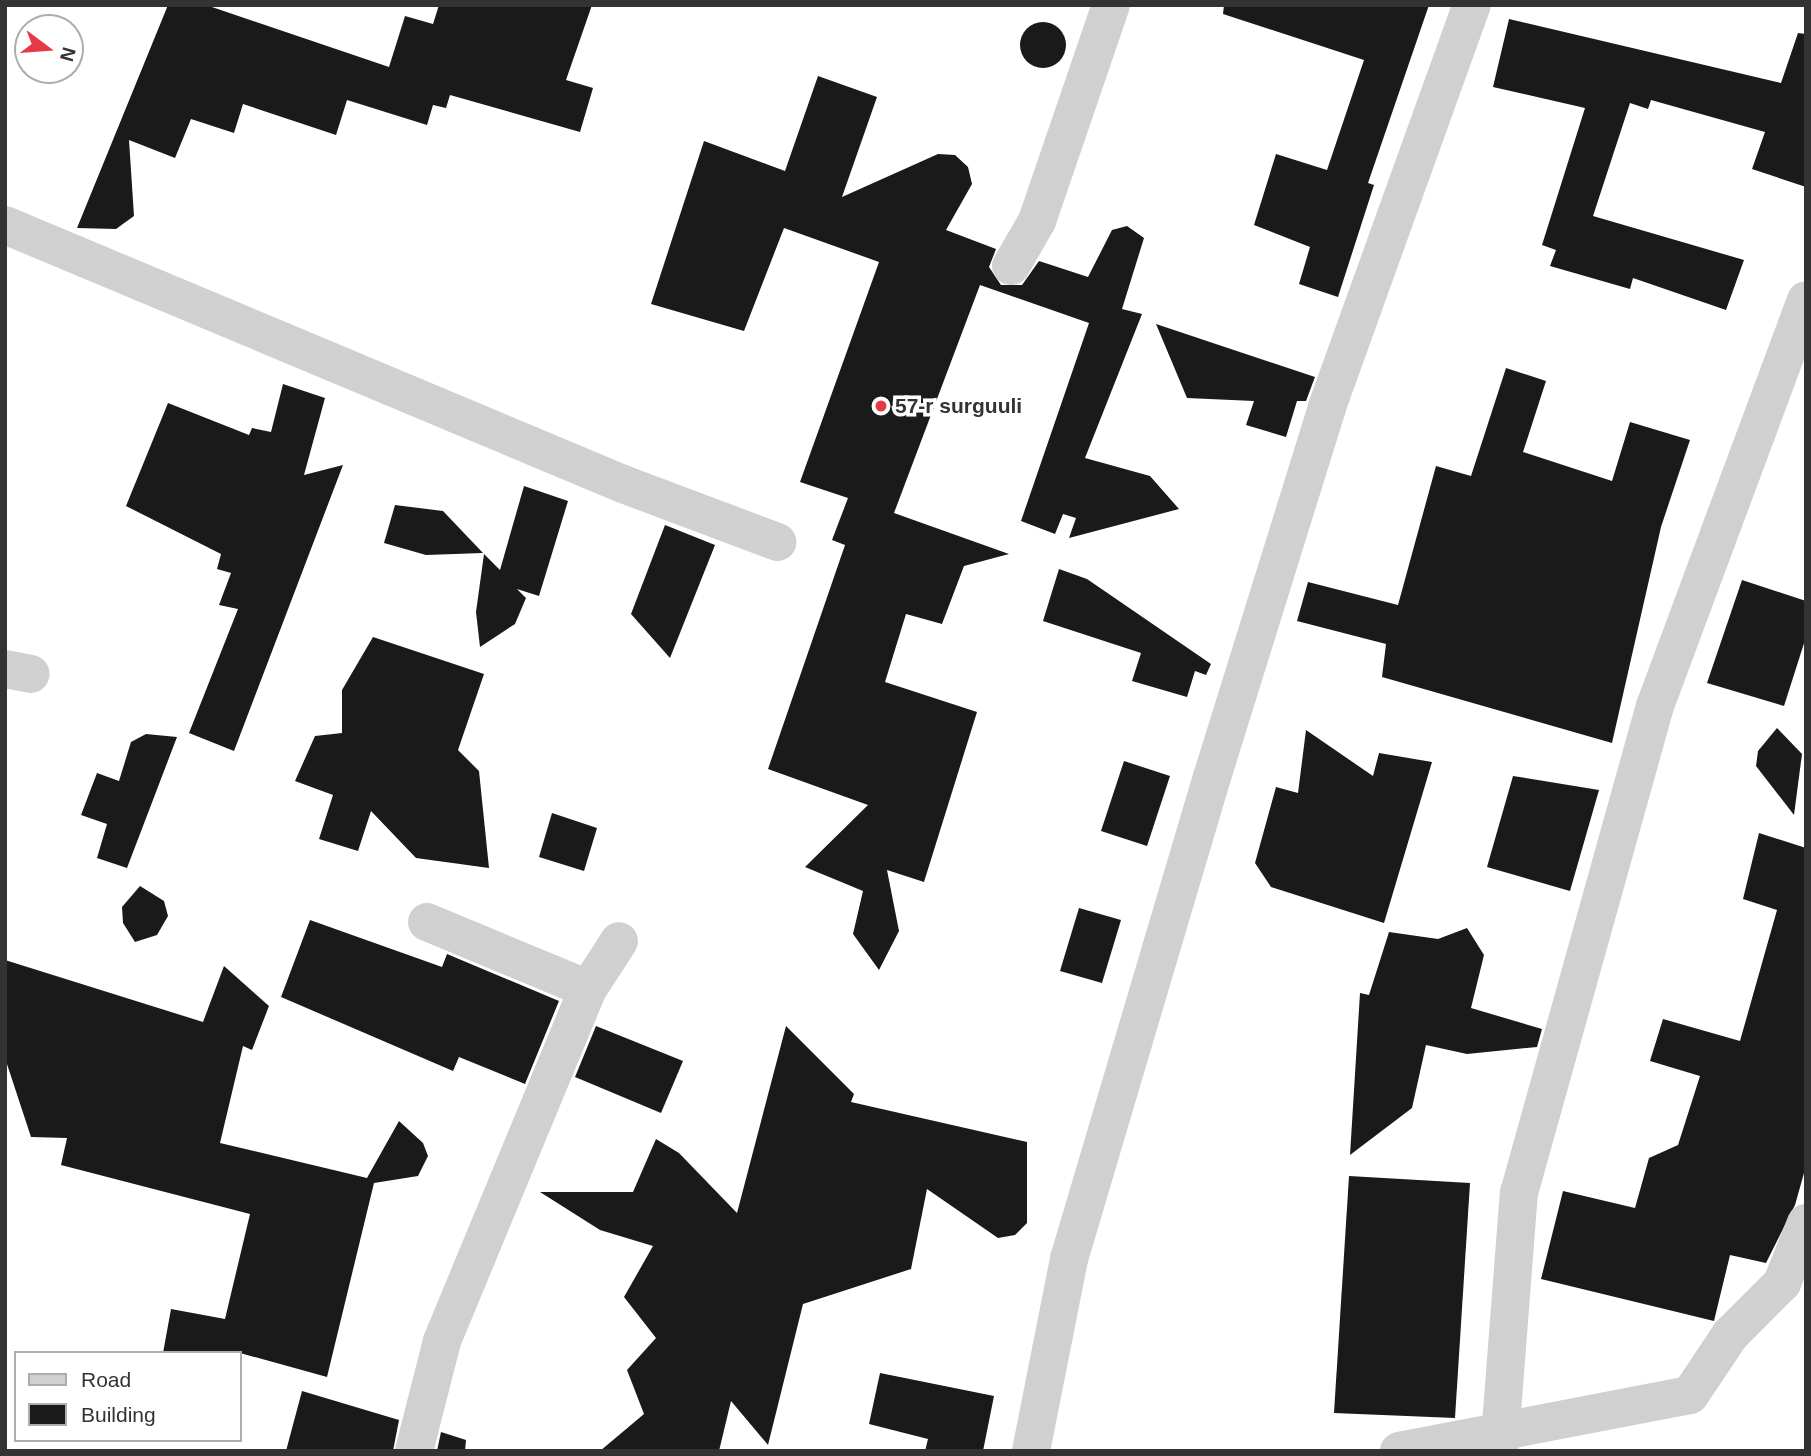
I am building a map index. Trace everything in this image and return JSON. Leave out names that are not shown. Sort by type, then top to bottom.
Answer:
[{"type":"street","points":[[1011,265],[1037,221],[1111,5]]},
{"type":"street","points":[[1031,1451],[1069,1259],[1212,777],[1327,407],[1472,5]]},
{"type":"street","points":[[5,225],[624,484],[777,542]]},
{"type":"street","points":[[1498,1443],[1519,1193],[1655,706],[1806,300]]},
{"type":"street","points":[[427,922],[588,989]]},
{"type":"street","points":[[414,1451],[442,1341],[588,989],[619,941]]},
{"type":"street","points":[[1399,1451],[1498,1443],[1690,1395],[1730,1335],[1782,1283],[1806,1223]]},
{"type":"building","points":[[168,5],[206,5],[389,67],[405,16],[433,24],[439,5],[592,5],[566,80],[593,88],[580,132],[450,95],[446,108],[433,105],[427,125],[347,100],[336,135],[243,104],[234,133],[191,119],[175,158],[129,140],[134,216],[116,229],[77,228]]},
{"type":"building","points":[[1224,5],[1429,5],[1368,183],[1374,185],[1338,297],[1299,284],[1310,247],[1254,225],[1276,154],[1327,170],[1364,60],[1223,14]]},
{"type":"building","points":[[1509,19],[1781,83],[1798,33],[1806,34],[1806,187],[1752,169],[1765,132],[1651,100],[1648,109],[1630,103],[1593,216],[1744,260],[1726,310],[1633,278],[1630,289],[1550,266],[1556,250],[1542,245],[1585,108],[1493,87]]},
{"type":"building","points":[[1043,22],[1052,23],[1059,29],[1065,36],[1065,54],[1059,61],[1052,67],[1043,68],[1034,67],[1027,61],[1021,54],[1020,45],[1021,36],[1027,29],[1034,23]]},
{"type":"building","points":[[818,76],[877,97],[842,197],[938,154],[955,155],[968,167],[972,184],[946,230],[996,249],[989,267],[1001,285],[1022,285],[1039,261],[1088,277],[1112,230],[1127,226],[1144,238],[1122,309],[1142,314],[1085,458],[1150,476],[1179,509],[1069,538],[1076,518],[1063,514],[1055,534],[1021,521],[1089,323],[980,285],[894,513],[1009,554],[964,566],[942,624],[906,614],[885,682],[977,712],[924,882],[887,870],[899,931],[879,970],[853,934],[863,891],[805,867],[868,805],[768,769],[845,545],[832,540],[848,498],[800,482],[879,262],[784,228],[744,331],[651,304],[704,141],[785,171]]},
{"type":"building","points":[[1156,324],[1315,377],[1306,401],[1297,401],[1286,437],[1246,425],[1254,401],[1187,398]]},
{"type":"building","points":[[1506,368],[1546,381],[1523,452],[1612,481],[1630,422],[1690,440],[1661,527],[1612,743],[1382,677],[1386,644],[1297,621],[1308,582],[1398,605],[1436,466],[1471,476]]},
{"type":"building","points":[[283,384],[325,398],[304,475],[343,465],[234,751],[189,733],[238,609],[219,605],[231,573],[217,569],[221,554],[126,506],[168,403],[249,435],[252,428],[271,432]]},
{"type":"building","points":[[524,486],[568,501],[539,596],[517,589],[526,598],[515,624],[480,647],[476,612],[484,554],[500,570]]},
{"type":"building","points":[[395,505],[443,511],[483,553],[426,555],[384,543]]},
{"type":"building","points":[[665,525],[715,545],[670,658],[631,614]]},
{"type":"building","points":[[1059,569],[1087,579],[1211,664],[1206,675],[1195,671],[1187,697],[1132,681],[1141,653],[1043,621]]},
{"type":"building","points":[[1742,580],[1806,601],[1806,637],[1784,706],[1707,683]]},
{"type":"building","points":[[373,637],[484,674],[458,750],[479,771],[489,868],[416,858],[371,811],[358,851],[319,839],[333,795],[295,781],[315,736],[342,733],[342,690]]},
{"type":"building","points":[[1777,728],[1802,754],[1794,815],[1756,766],[1758,751]]},
{"type":"building","points":[[1306,730],[1373,776],[1379,753],[1432,762],[1384,923],[1271,887],[1255,863],[1276,787],[1298,793]]},
{"type":"building","points":[[146,734],[177,737],[127,868],[97,858],[107,824],[81,815],[97,773],[119,781],[131,742]]},
{"type":"building","points":[[1124,761],[1170,776],[1147,846],[1101,831]]},
{"type":"building","points":[[1513,776],[1599,790],[1570,891],[1487,867]]},
{"type":"building","points":[[552,813],[597,828],[584,871],[539,857]]},
{"type":"building","points":[[1759,833],[1806,848],[1806,1166],[1795,1205],[1766,1263],[1730,1255],[1714,1321],[1541,1279],[1563,1191],[1635,1208],[1649,1158],[1678,1145],[1700,1076],[1650,1061],[1663,1019],[1740,1041],[1777,910],[1743,899]]},
{"type":"building","points":[[140,886],[164,901],[168,916],[157,935],[135,942],[123,923],[122,907]]},
{"type":"building","points":[[1079,908],[1121,920],[1102,983],[1060,971]]},
{"type":"building","points":[[310,920],[442,967],[447,954],[559,1001],[525,1084],[459,1057],[453,1071],[281,997]]},
{"type":"building","points":[[1467,928],[1484,955],[1471,1008],[1542,1029],[1537,1047],[1467,1054],[1426,1045],[1412,1108],[1350,1155],[1360,993],[1369,995],[1389,932],[1438,939]]},
{"type":"building","points":[[5,960],[203,1022],[224,966],[269,1006],[252,1050],[243,1046],[220,1143],[367,1178],[399,1121],[423,1143],[428,1156],[418,1176],[374,1183],[327,1377],[242,1354],[242,1351],[163,1351],[171,1309],[225,1319],[250,1214],[61,1165],[67,1138],[31,1137],[5,1058]]},
{"type":"building","points":[[596,1026],[683,1061],[661,1113],[575,1077]]},
{"type":"building","points":[[786,1026],[854,1094],[851,1102],[1027,1142],[1027,1223],[1015,1235],[998,1238],[927,1189],[911,1269],[803,1304],[768,1445],[731,1401],[719,1451],[600,1451],[644,1414],[627,1370],[656,1338],[624,1297],[653,1246],[600,1230],[540,1192],[633,1192],[656,1139],[679,1153],[737,1213]]},
{"type":"building","points":[[1349,1176],[1470,1183],[1455,1418],[1334,1413]]},
{"type":"building","points":[[880,1373],[994,1396],[983,1451],[925,1451],[928,1439],[869,1424]]},
{"type":"building","points":[[302,1391],[399,1420],[393,1451],[286,1451]]},
{"type":"building","points":[[441,1432],[466,1440],[465,1451],[437,1451]]},
{"type":"place","name":"57-r surguuli","points":[[881,406]]}]
